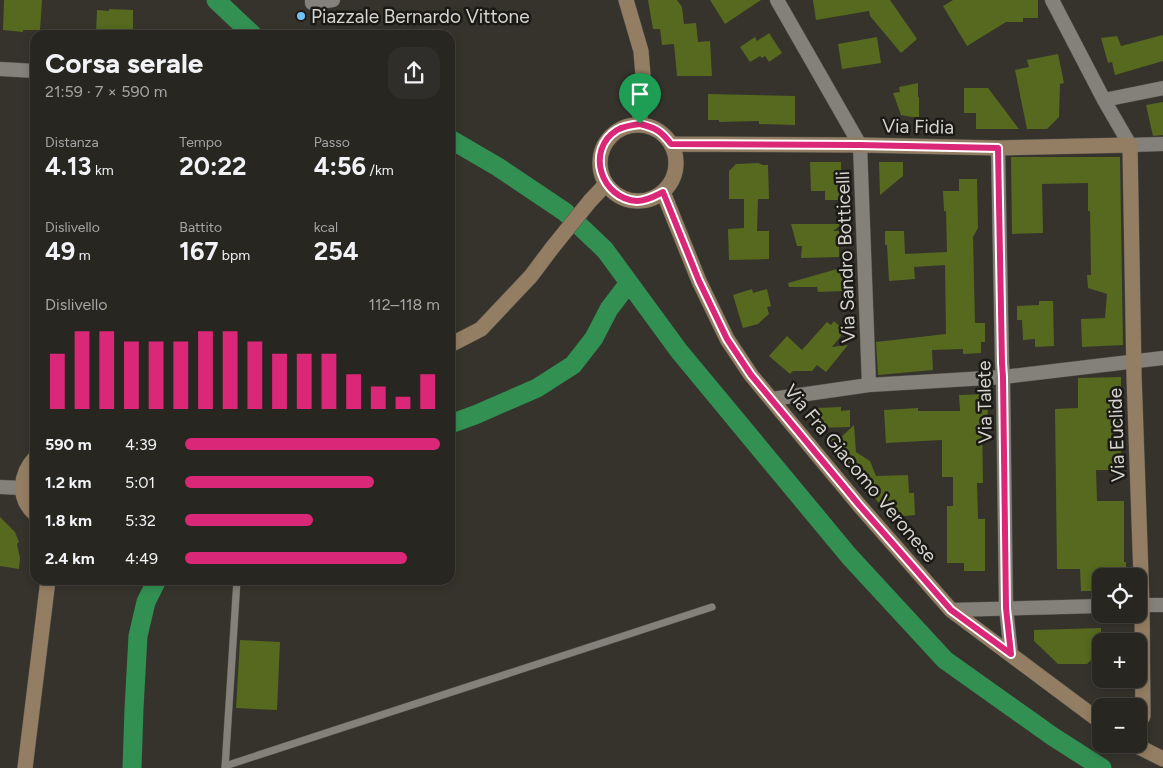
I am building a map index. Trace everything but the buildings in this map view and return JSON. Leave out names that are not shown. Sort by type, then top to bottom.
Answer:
[{"type":"street","points":[[312,0],[312,2],[333,0]]},
{"type":"street","points":[[626,0],[641,51],[644,88],[640,124]]},
{"type":"street","name":"Via Sandro Botticelli","points":[[777,0],[860,145],[869,385]]},
{"type":"street","points":[[1052,0],[1104,100],[1130,145]]},
{"type":"street","points":[[0,69],[30,71]]},
{"type":"street","points":[[1104,100],[1163,88]]},
{"type":"street","points":[[640,124],[663,133],[671,144],[676,156],[676,170],[671,182],[663,192],[651,198],[638,201],[614,193],[606,184],[601,173],[600,161],[602,150],[608,139],[617,131],[628,126],[640,124]]},
{"type":"street","name":"Via Fidia","points":[[671,144],[998,148],[1163,144]]},
{"type":"street","name":"Via Euclide","points":[[1130,145],[1139,568]]},
{"type":"street","name":"Via Talete","points":[[998,148],[1006,608],[1011,654]]},
{"type":"street","points":[[455,343],[481,329],[531,276],[590,201],[606,184]]},
{"type":"street","name":"Via Fra Giacomo Veronese","points":[[663,192],[699,281],[727,339],[751,375],[859,505],[951,610],[1092,715]]},
{"type":"street","points":[[772,399],[869,385],[1003,377],[1163,358]]},
{"type":"street","points":[[30,463],[24,476],[22,488],[25,501],[30,508]]},
{"type":"street","points":[[0,487],[22,488]]},
{"type":"street","points":[[25,768],[47,585]]},
{"type":"street","points":[[1147,605],[1163,605]]},
{"type":"street","points":[[951,610],[1092,606]]},
{"type":"street","name":"Via Euclide","points":[[1140,623],[1143,698]]},
{"type":"street","points":[[1147,751],[1163,759]]},
{"type":"lane","points":[[237,585],[225,767],[712,607]]},
{"type":"waterway","points":[[216,0],[248,30]]},
{"type":"waterway","points":[[455,142],[498,167],[565,212],[605,250],[679,351],[849,556],[945,660],[1052,736],[1102,768]]},
{"type":"waterway","points":[[455,422],[537,388],[573,365],[594,338],[609,309],[628,284]]},
{"type":"waterway","points":[[132,768],[138,636],[146,602],[154,585]]},
{"type":"place","name":"Piazzale Bernardo Vittone","points":[[301,16]]},
{"type":"route","points":[[640,124],[663,133],[671,144],[998,148],[1006,608],[1011,654],[951,610],[859,505],[751,375],[727,339],[699,281],[663,192],[651,198],[638,201],[614,193],[606,184],[601,173],[600,161],[602,150],[608,139],[617,131],[628,126],[640,124]]}]
